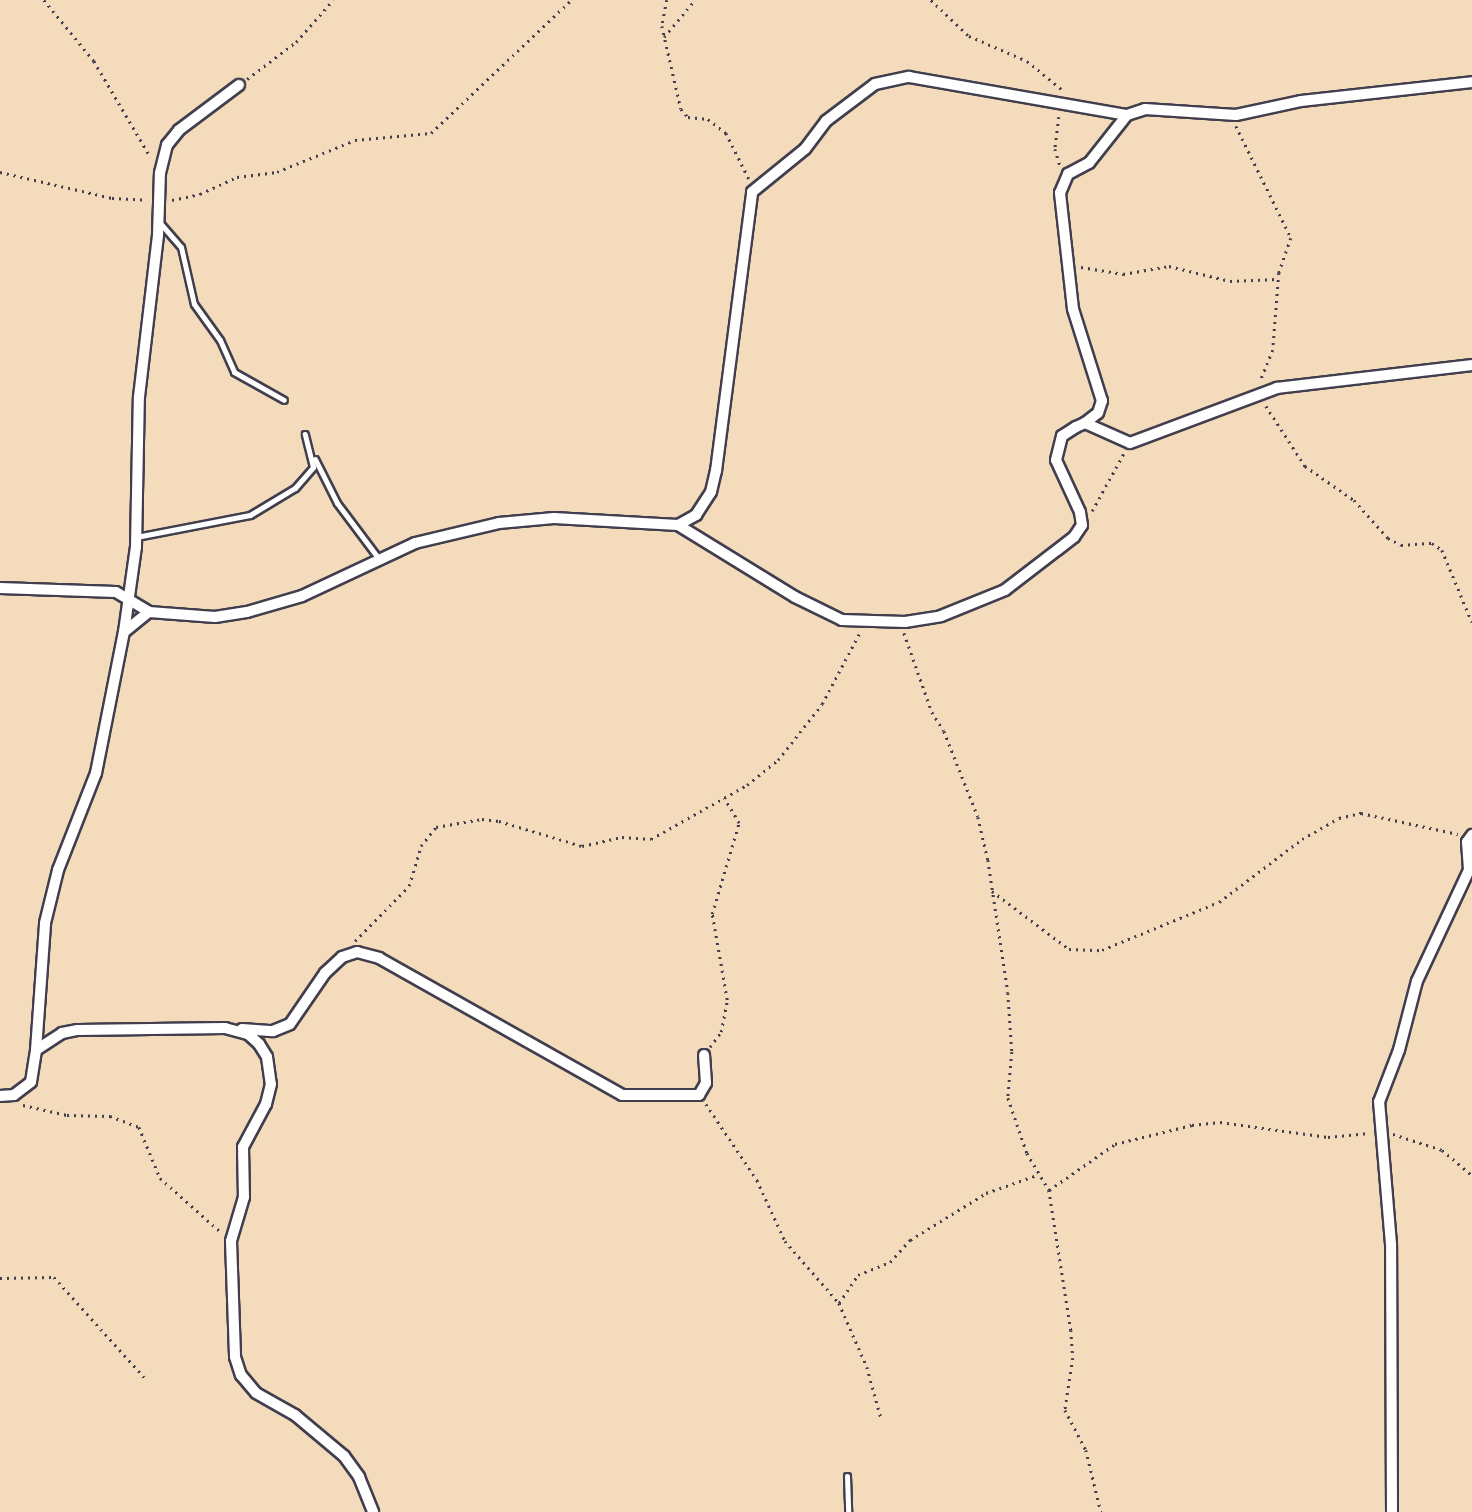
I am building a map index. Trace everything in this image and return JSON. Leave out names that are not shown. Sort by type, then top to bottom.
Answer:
[{"type":"street","points":[[678,525],[696,515],[711,492],[716,471],[752,192],[805,149],[842,107],[887,79],[931,79],[1076,108],[1127,115],[1146,109],[1230,114],[1301,101],[1472,82]]},
{"type":"street","points":[[0,1096],[14,1095],[31,1083],[36,1050],[45,923],[65,847],[96,773],[124,632],[136,537],[139,397],[158,220],[160,173],[167,145],[179,130],[239,85]]},
{"type":"street","points":[[0,588],[116,592],[129,597],[149,612],[215,617],[247,612],[302,596],[415,543],[526,518],[678,525],[824,614],[863,623],[900,622],[941,616],[1005,590],[1074,537],[1082,525],[1056,460],[1062,436],[1098,412],[1102,401],[1080,339],[1060,193],[1063,182],[1089,163],[1127,115]]},
{"type":"street","points":[[1085,423],[1130,443],[1255,395],[1304,384],[1472,365]]},
{"type":"street","points":[[124,632],[149,612]]},
{"type":"street","points":[[1392,1512],[1391,1244],[1378,1102],[1399,1050],[1417,981],[1469,870],[1470,836]]},
{"type":"street","points":[[36,1050],[62,1033],[78,1030],[225,1028],[273,1031],[290,1024],[342,957],[357,952],[379,958],[622,1095],[686,1098],[705,1091],[704,1055]]},
{"type":"street","points":[[225,1028],[248,1034],[259,1044],[267,1057],[271,1084],[267,1104],[243,1147],[244,1197],[231,1241],[234,1357],[241,1375],[256,1393],[330,1440],[359,1477],[373,1512]]},
{"type":"lane","points":[[158,220],[181,247],[194,304],[220,340],[234,372],[285,400]]},
{"type":"lane","points":[[305,434],[337,503],[379,559]]},
{"type":"lane","points":[[136,537],[250,514],[295,488],[313,467],[314,458]]},
{"type":"lane","points":[[847,1476],[848,1512]]},
{"type":"path","points":[[44,0],[94,61],[160,173]]},
{"type":"path","points":[[239,85],[296,41],[333,0]]},
{"type":"path","points":[[0,172],[112,198],[183,199],[237,177],[277,172],[355,140],[430,133],[571,0]]},
{"type":"path","points":[[667,0],[664,37],[681,109],[688,117],[708,119],[726,133],[752,192]]},
{"type":"path","points":[[664,37],[695,0]]},
{"type":"path","points":[[931,0],[969,36],[1045,74],[1076,108]]},
{"type":"path","points":[[1060,105],[1055,149],[1063,182]]},
{"type":"path","points":[[1230,114],[1289,229],[1290,246],[1279,279],[1273,350],[1255,395],[1305,466],[1354,500],[1388,538],[1401,545],[1432,543],[1442,550],[1472,622]]},
{"type":"path","points":[[1068,263],[1123,274],[1169,266],[1230,281],[1279,279]]},
{"type":"path","points":[[1082,525],[1130,443]]},
{"type":"path","points":[[900,622],[928,702],[944,732],[978,817],[1008,993],[1012,1052],[1008,1098],[1037,1174],[1049,1190],[1071,1330],[1065,1410],[1086,1450],[1101,1512]]},
{"type":"path","points":[[342,957],[409,886],[421,846],[436,827],[482,819],[582,846],[622,837],[651,839],[724,797],[778,760],[822,704],[863,623]]},
{"type":"path","points":[[704,1055],[721,1032],[727,999],[712,914],[738,823],[724,797]]},
{"type":"path","points":[[992,891],[1069,949],[1086,952],[1102,950],[1219,902],[1302,839],[1339,818],[1361,813],[1470,836]]},
{"type":"path","points":[[705,1091],[707,1108],[757,1180],[785,1241],[839,1303],[867,1367],[881,1418]]},
{"type":"path","points":[[11,1100],[67,1115],[110,1116],[131,1122],[143,1132],[148,1156],[160,1178],[231,1241]]},
{"type":"path","points":[[1049,1190],[1115,1144],[1192,1125],[1220,1122],[1328,1138],[1382,1134],[1401,1136],[1442,1150],[1472,1175]]},
{"type":"path","points":[[839,1303],[858,1275],[890,1262],[910,1240],[948,1215],[986,1193],[1037,1174]]},
{"type":"path","points":[[0,1278],[54,1277],[145,1378]]}]
